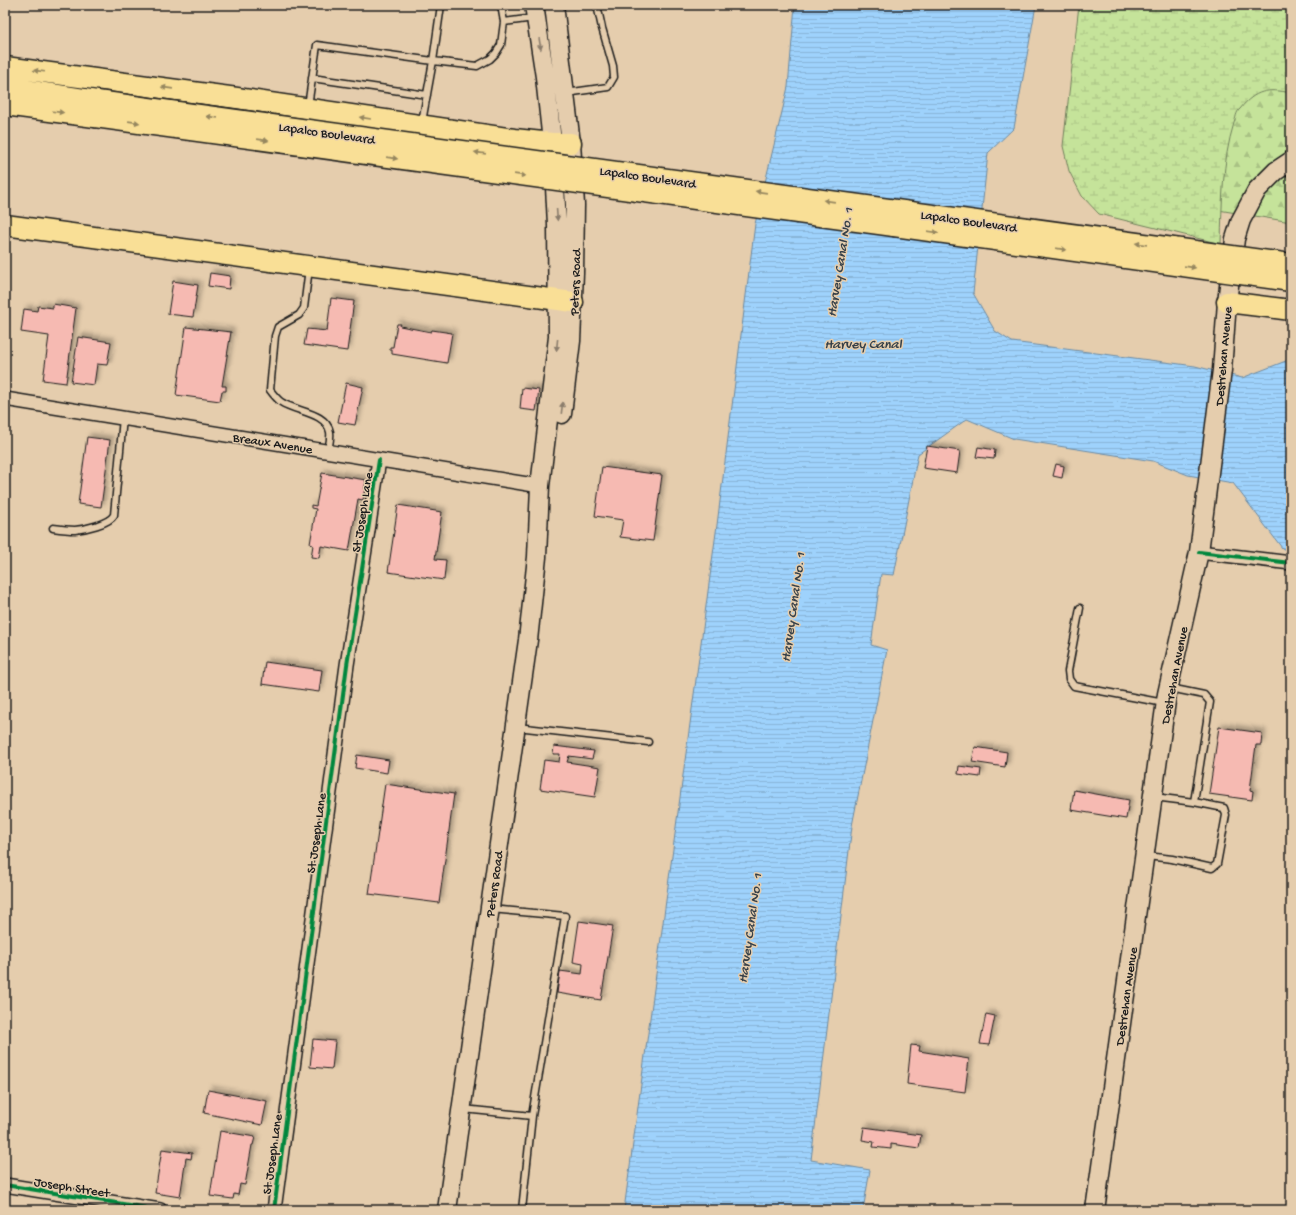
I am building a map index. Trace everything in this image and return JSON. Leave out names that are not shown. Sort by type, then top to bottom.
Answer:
[{"type":"main road","name":"Peters Road","points":[[554,5],[564,93],[561,143]]},
{"type":"main road","name":"Peters Road","points":[[447,1210],[528,640],[537,557],[540,486],[558,337],[575,243],[575,205],[544,77],[535,11]]},
{"type":"main road","points":[[5,67],[229,97],[514,139],[561,143]]},
{"type":"main road","name":"Lapalco Boulevard","points":[[5,87],[96,109],[1291,281]]},
{"type":"main road","name":"Lapalco Boulevard","points":[[5,106],[96,109],[1291,264]]},
{"type":"main road","name":"Destrehan Avenue","points":[[1095,1210],[1167,695],[1199,552],[1222,370],[1227,302],[1235,239],[1241,220],[1251,199],[1262,184],[1276,171],[1291,161]]},
{"type":"main road","points":[[5,225],[565,301]]},
{"type":"main road","name":"Peters Road","points":[[537,557],[552,494],[571,341],[565,301]]},
{"type":"main road","points":[[1227,302],[1291,310]]},
{"type":"street","name":"Breaux Avenue","points":[[5,399],[540,486]]},
{"type":"street","name":"St Joseph Lane","points":[[274,1210],[347,665],[379,460]]},
{"type":"street","points":[[1199,552],[1291,563]]},
{"type":"street","name":"Joseph Street","points":[[5,1185],[160,1210]]},
{"type":"lane","points":[[422,126],[441,5]]},
{"type":"lane","points":[[307,109],[317,45],[477,66],[490,59],[496,53],[500,45],[504,22],[501,5]]},
{"type":"lane","points":[[564,93],[608,87],[614,78],[613,66],[597,5]]},
{"type":"lane","points":[[504,22],[535,11]]},
{"type":"lane","points":[[312,78],[427,95]]},
{"type":"lane","points":[[309,266],[304,308],[299,315],[278,327],[275,336],[270,390],[280,401],[298,411],[318,416],[327,424],[330,434],[328,451]]},
{"type":"lane","points":[[52,528],[76,530],[105,523],[114,515],[123,418]]},
{"type":"lane","points":[[1080,608],[1068,671],[1069,679],[1074,686],[1167,695],[1204,695],[1210,702],[1194,802]]},
{"type":"lane","points":[[516,727],[648,742]]},
{"type":"lane","points":[[1144,856],[1172,859],[1212,868],[1217,864],[1226,815],[1224,808],[1194,802],[1152,797]]},
{"type":"lane","points":[[490,909],[565,916],[532,1116],[522,1210]]},
{"type":"lane","points":[[462,1109],[532,1116]]},
{"type":"green space","points":[[1079,5],[1291,5],[1291,93],[1283,91],[1262,92],[1251,98],[1237,113],[1230,138],[1225,168],[1222,198],[1221,244],[1099,214],[1082,196],[1069,171],[1063,146]]},
{"type":"green space","points":[[1291,5],[1291,222],[1091,189]]},
{"type":"water","name":"Harvey Canal","points":[[795,5],[1036,5],[1014,128],[988,153],[973,293],[995,331],[1012,342],[1195,366],[1242,378],[1291,359],[1291,553],[1282,548],[1233,483],[1188,475],[1153,461],[1014,439],[967,419],[918,454],[894,575],[881,574],[871,645],[887,650],[852,826],[811,1160],[870,1170],[863,1210],[624,1210],[717,525],[755,224],[788,87]]},
{"type":"building","points":[[210,273],[230,276],[229,289],[208,286]]},
{"type":"building","points":[[173,281],[198,285],[193,317],[168,314]]},
{"type":"building","points":[[331,298],[354,301],[347,351],[304,345],[307,329],[327,331]]},
{"type":"building","points":[[53,304],[76,308],[66,383],[43,380],[49,336],[21,332],[24,309],[37,311],[38,306],[53,308]]},
{"type":"building","points":[[397,324],[401,324],[400,326],[431,332],[432,330],[452,333],[447,363],[392,354],[390,347],[393,347]]},
{"type":"building","points":[[186,327],[231,332],[222,386],[226,386],[226,391],[222,391],[220,401],[176,395]]},
{"type":"building","points":[[78,337],[111,342],[107,365],[97,364],[94,385],[71,382]]},
{"type":"building","points":[[346,383],[363,387],[355,425],[338,422]]},
{"type":"building","points":[[522,388],[539,390],[536,411],[520,409]]},
{"type":"building","points":[[87,437],[110,440],[101,507],[78,504]]},
{"type":"building","points":[[927,446],[960,451],[957,473],[923,468]]},
{"type":"building","points":[[978,447],[995,450],[994,459],[976,457]]},
{"type":"building","points":[[1056,464],[1064,466],[1062,478],[1053,476]]},
{"type":"building","points":[[602,467],[662,475],[653,541],[620,537],[623,520],[595,516]]},
{"type":"building","points":[[322,473],[366,480],[363,500],[358,499],[349,551],[321,546],[319,558],[311,557],[313,545],[310,544],[316,509],[311,508],[311,505],[316,506]]},
{"type":"building","points":[[398,505],[442,512],[435,559],[446,560],[444,580],[388,572]]},
{"type":"building","points":[[265,662],[322,670],[319,692],[262,684]]},
{"type":"building","points":[[1219,727],[1262,733],[1261,745],[1256,745],[1250,790],[1253,791],[1252,800],[1209,794]]},
{"type":"building","points":[[554,746],[594,751],[592,759],[569,756],[567,762],[600,767],[595,797],[540,789],[544,760],[559,762],[560,754],[553,754]]},
{"type":"building","points":[[975,747],[1007,752],[1005,767],[972,762]]},
{"type":"building","points":[[357,755],[389,760],[387,773],[355,768]]},
{"type":"building","points":[[959,766],[981,769],[980,777],[958,774]]},
{"type":"building","points":[[385,784],[454,794],[439,903],[369,894]]},
{"type":"building","points":[[1074,790],[1129,800],[1126,819],[1071,810]]},
{"type":"building","points":[[579,921],[613,926],[601,1000],[557,993],[560,971],[582,974],[583,964],[573,962]]},
{"type":"building","points":[[986,1014],[995,1016],[989,1045],[980,1044]]},
{"type":"building","points":[[313,1039],[335,1041],[332,1069],[310,1067]]},
{"type":"building","points":[[911,1045],[920,1046],[919,1051],[969,1059],[965,1092],[907,1084]]},
{"type":"building","points":[[208,1090],[267,1101],[262,1125],[204,1113]]},
{"type":"building","points":[[864,1127],[921,1135],[919,1148],[891,1144],[891,1149],[873,1147],[874,1142],[862,1140]]},
{"type":"building","points":[[220,1131],[255,1137],[252,1145],[245,1185],[240,1184],[238,1195],[234,1194],[233,1199],[210,1196]]},
{"type":"building","points":[[162,1149],[192,1153],[191,1159],[186,1158],[180,1197],[155,1193]]},
{"type":"cycle path","points":[[274,1210],[347,665],[379,460]]},
{"type":"cycle path","points":[[1199,552],[1291,563]]},
{"type":"cycle path","points":[[5,1185],[160,1210]]},
{"type":"water label","name":"Harvey Canal No. 1","points":[[839,262]]},
{"type":"water label","name":"Harvey Canal No. 1","points":[[792,607]]},
{"type":"water label","name":"Harvey Canal No. 1","points":[[749,928]]}]
